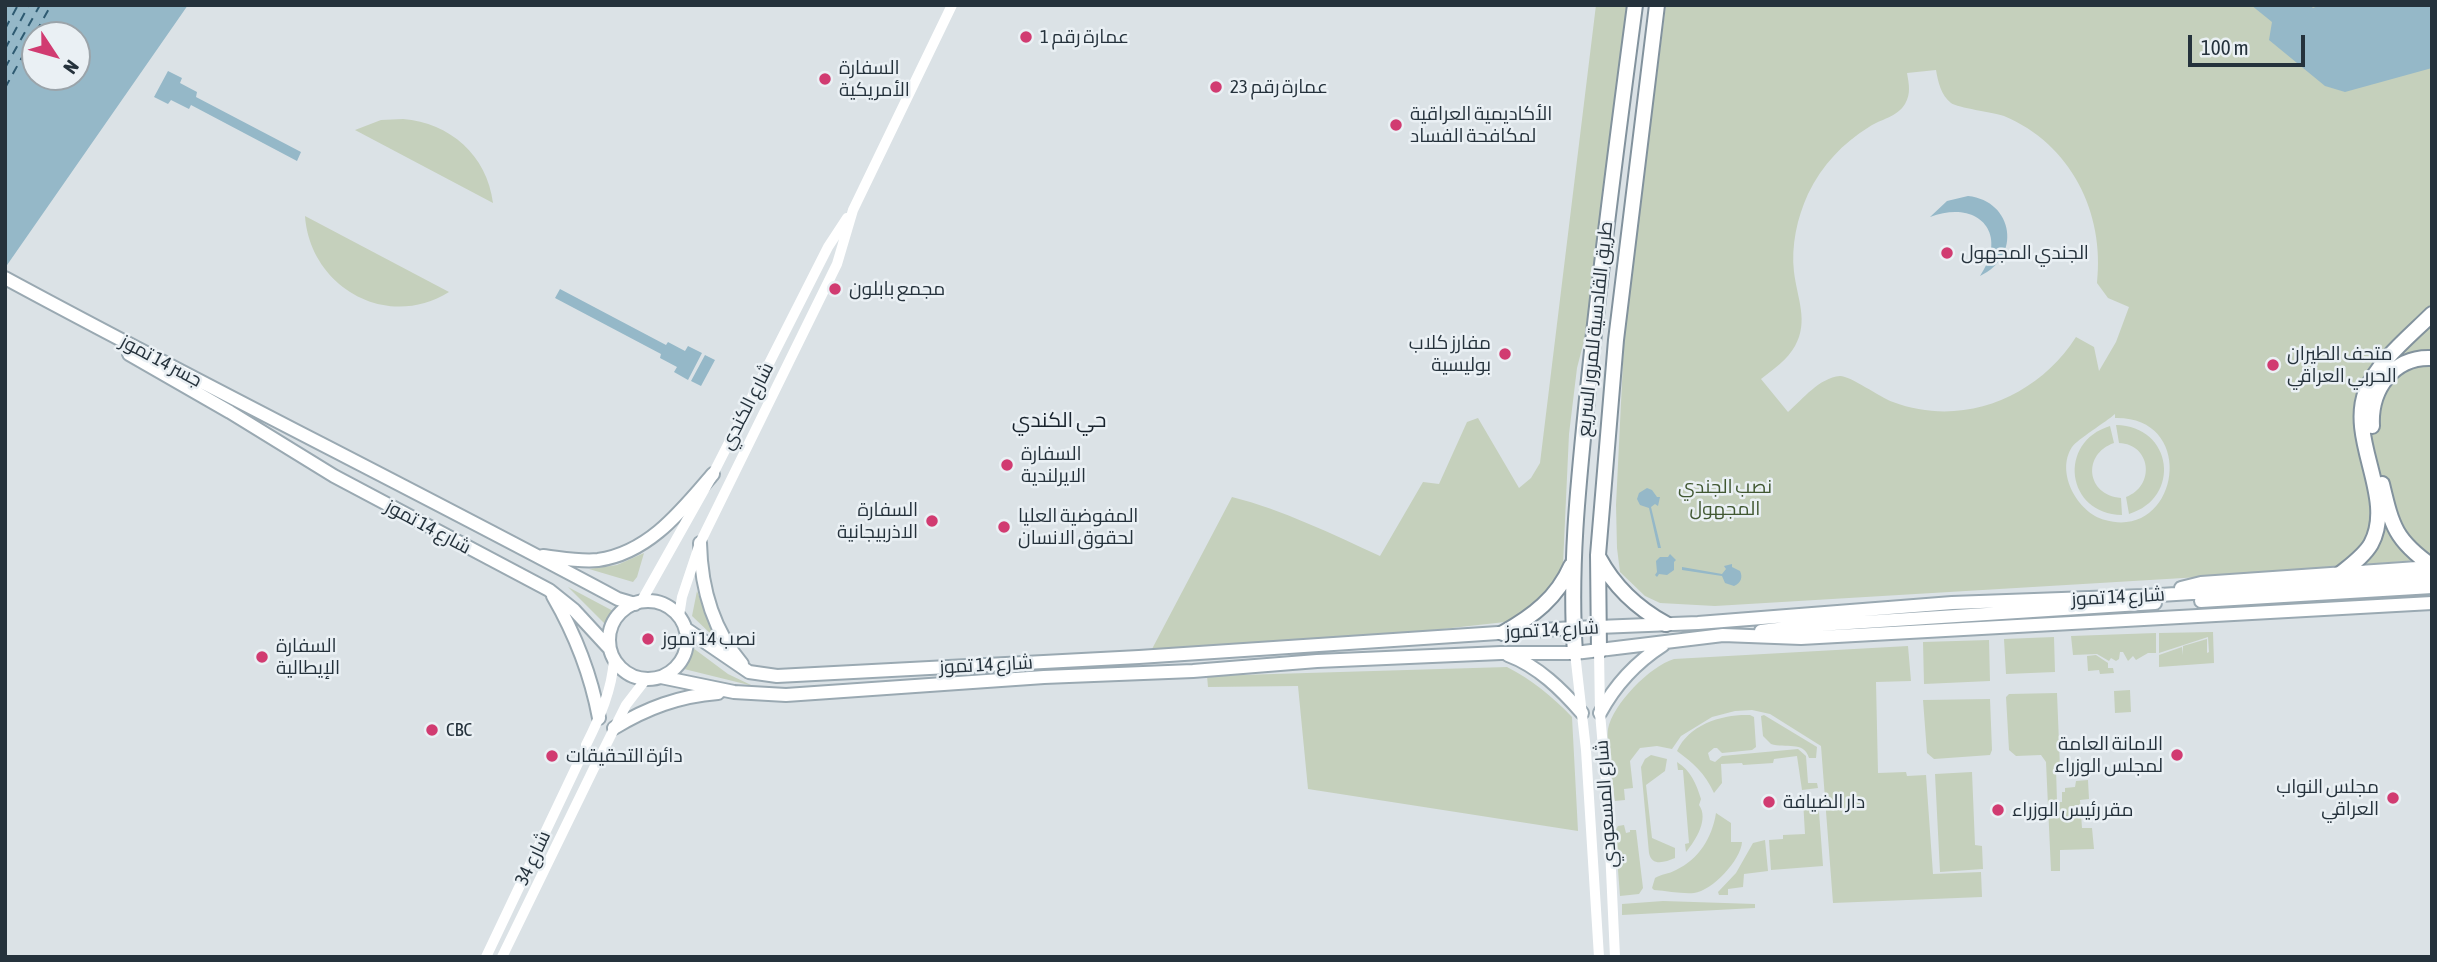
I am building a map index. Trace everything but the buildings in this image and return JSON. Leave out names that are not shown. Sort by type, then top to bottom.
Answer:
[{"type":"highway","name":"طريق القادسية للمرور السريع","points":[[1575,653],[1573,561],[1595,322],[1634,5]]},
{"type":"highway","name":"طريق القادسية للمرور السريع","points":[[1599,651],[1598,555],[1616,340],[1657,5]]},
{"type":"highway","points":[[2340,573],[2364,554],[2376,528],[2376,495],[2362,426],[2365,393],[2381,366],[2432,314]]},
{"type":"highway","points":[[2432,358],[2414,360],[2389,374],[2380,384],[2373,400],[2371,415],[2374,449],[2396,533],[2405,545],[2432,566]]},
{"type":"highway","points":[[1598,555],[1626,596],[1638,607],[1666,624]]},
{"type":"highway","points":[[1503,633],[1529,618],[1551,599],[1573,561]]},
{"type":"main road","name":"شارع الكندي","points":[[638,603],[713,474],[828,247],[853,210],[951,5]]},
{"type":"main road","name":"شارع الكندي","points":[[679,616],[682,597],[700,543],[837,264],[853,210]]},
{"type":"main road","name":"جسر 14 تموز","points":[[5,278],[317,443]]},
{"type":"main road","name":"جسر 14 تموز","points":[[5,287],[197,393],[308,459]]},
{"type":"main road","points":[[793,315],[808,322]]},
{"type":"main road","name":"شارع 14 تموز","points":[[317,443],[363,464],[618,599],[638,603]]},
{"type":"main road","name":"شارع 14 تموز","points":[[308,459],[382,502],[549,590],[574,610],[612,654]]},
{"type":"main road","points":[[535,555],[596,560],[629,550],[646,541],[673,520],[713,474]]},
{"type":"main road","points":[[700,543],[702,579],[711,612],[727,644],[749,672]]},
{"type":"main road","points":[[2171,594],[2185,586],[2201,583],[2432,566]]},
{"type":"main road","name":"شارع 14 تموز","points":[[686,629],[749,672],[777,676],[1666,624],[1952,603],[2171,594],[2432,578]]},
{"type":"main road","name":"شارع 14 تموز","points":[[661,677],[734,692],[786,695],[1044,677],[1502,653],[1575,653],[1803,626],[2432,587]]},
{"type":"main road","points":[[549,590],[580,652],[595,696],[599,718]]},
{"type":"main road","points":[[2116,606],[2133,611],[2432,594]]},
{"type":"main road","points":[[586,745],[609,691],[612,654],[610,633],[616,618],[638,603],[662,604],[679,616],[686,629],[687,646],[681,662],[661,677],[646,679],[629,674],[612,654]]},
{"type":"main road","name":"شارع 14 تموز","points":[[1723,635],[1801,638],[2432,603]]},
{"type":"main road","points":[[1600,713],[1614,690],[1632,669],[1668,642]]},
{"type":"main road","name":"شارع المسعودي","points":[[1599,651],[1600,713],[1608,805],[1615,957]]},
{"type":"main road","points":[[1502,653],[1518,659],[1541,674],[1563,692],[1582,713]]},
{"type":"main road","name":"شارع المسعودي","points":[[1575,653],[1586,750],[1599,957]]},
{"type":"main road","points":[[601,753],[626,705],[646,679]]},
{"type":"main road","points":[[614,728],[642,712],[673,700],[734,692]]},
{"type":"main road","name":"شارع 34","points":[[486,957],[580,759]]},
{"type":"main road","name":"شارع 34","points":[[502,957],[595,766]]},
{"type":"green space","points":[[1596,5],[1629,5],[1588,325],[1577,368],[1569,434],[1563,564],[1549,592],[1533,608],[1505,622],[1344,640],[1152,649],[1232,497],[1289,516],[1380,556],[1423,482],[1439,484],[1467,422],[1478,418],[1519,488],[1531,478],[1540,463]]},
{"type":"green space","name":"نصب الجندي المجهول","points":[[1666,5],[2432,5],[2432,559],[2200,577],[1715,606],[1660,603],[1645,596],[1620,572],[1617,548],[1616,505],[1625,321]],"holes":[[[1936,70],[1942,92],[1951,103],[2004,116],[2028,128],[2048,144],[2079,184],[2095,231],[2097,283],[2108,298],[2129,307],[2116,342],[2099,371],[2094,347],[2076,337],[2041,377],[1996,402],[1971,409],[1919,409],[1893,402],[1851,379],[1840,376],[1818,385],[1788,412],[1761,379],[1788,356],[1799,337],[1802,318],[1793,252],[1798,222],[1808,194],[1827,164],[1850,140],[1902,108],[1909,93],[1907,73]],[[2115,414],[2115,418],[2142,423],[2159,436],[2168,455],[2169,476],[2163,496],[2150,513],[2130,522],[2105,520],[2086,509],[2072,491],[2066,468],[2072,447]]]},
{"type":"green space","points":[[403,119],[436,127],[463,145],[483,170],[493,203],[355,130],[381,120]]},
{"type":"green space","points":[[305,216],[449,292],[425,303],[401,307],[378,304],[356,295],[336,282],[321,263],[310,241]]},
{"type":"green space","points":[[2116,425],[2135,428],[2150,437],[2159,449],[2164,464],[2163,479],[2157,493],[2146,506],[2129,514],[2126,497],[2136,492],[2142,484],[2146,466],[2138,450],[2119,443]]},
{"type":"green space","points":[[2110,426],[2114,443],[2104,448],[2097,456],[2092,474],[2101,490],[2121,498],[2122,515],[2103,512],[2089,503],[2080,491],[2075,476],[2076,461],[2082,447],[2093,434]]},
{"type":"green space","points":[[644,553],[633,582],[589,569],[617,565]]},
{"type":"green space","points":[[568,587],[615,612],[606,625]]},
{"type":"green space","points":[[697,591],[713,634],[713,636],[692,616]]},
{"type":"green space","points":[[2213,632],[2214,663],[2159,667],[2159,655],[2182,647],[2183,655],[2183,646],[2207,639],[2207,653],[2209,652],[2208,637],[2159,653],[2159,633]]},
{"type":"green space","points":[[2156,633],[2156,653],[2148,653],[2136,660],[2133,656],[2128,661],[2123,652],[2120,652],[2116,661],[2111,658],[2109,661],[2097,654],[2073,655],[2071,636]]},
{"type":"green space","points":[[2054,637],[2055,672],[2006,674],[2004,639]]},
{"type":"green space","points":[[1989,640],[1990,681],[1924,684],[1923,642]]},
{"type":"green space","points":[[689,645],[728,674],[753,686],[680,668],[689,655]]},
{"type":"green space","points":[[1908,646],[1911,681],[1876,682],[1878,773],[1906,772],[1907,776],[1926,775],[1933,874],[1981,872],[1982,897],[1833,903],[1821,746],[1770,714],[1752,710],[1712,717],[1681,736],[1672,749],[1657,746],[1640,748],[1630,761],[1633,788],[1624,789],[1625,800],[1615,801],[1608,743],[1611,719],[1634,687],[1664,663],[1674,659]]},
{"type":"green space","points":[[2096,655],[2108,663],[2108,668],[2113,668],[2114,673],[2088,671],[2087,656]]},
{"type":"green space","points":[[1507,667],[1541,689],[1572,717],[1578,831],[1308,789],[1298,686],[1208,687],[1207,676]]},
{"type":"green space","points":[[2130,690],[2131,712],[2115,713],[2114,691]]},
{"type":"green space","points":[[2057,693],[2060,768],[2056,768],[2057,802],[2062,802],[2065,788],[2075,787],[2076,781],[2088,780],[2089,799],[2080,800],[2082,828],[2092,828],[2094,849],[2060,850],[2060,871],[2051,871],[2046,762],[2041,755],[2016,756],[2009,750],[2006,697],[2009,694]]},
{"type":"green space","points":[[1990,699],[1990,755],[1934,759],[1927,753],[1923,700]]},
{"type":"green space","points":[[1764,715],[1817,747],[1816,758],[1809,758],[1807,752],[1798,747],[1771,744],[1763,736],[1761,716]]},
{"type":"green space","points":[[1729,716],[1754,717],[1756,747],[1752,750],[1722,753],[1714,748],[1708,753],[1710,760],[1715,762],[1722,756],[1798,749],[1806,756],[1808,783],[1817,783],[1818,788],[1802,790],[1797,756],[1774,759],[1773,763],[1721,764],[1722,783],[1714,793],[1698,769],[1677,751],[1690,734],[1708,722]]},
{"type":"green space","points":[[1651,755],[1667,759],[1665,771],[1646,785],[1652,838],[1675,848],[1675,858],[1659,862],[1653,860],[1649,853],[1641,767]]},
{"type":"green space","points":[[1677,762],[1686,769],[1697,788],[1703,817],[1697,836],[1686,852],[1685,844],[1689,843],[1683,770],[1678,770]]},
{"type":"green space","points":[[1972,772],[1975,845],[1982,846],[1983,869],[1940,872],[1935,774]]},
{"type":"green space","points":[[1818,798],[1823,866],[1771,870],[1769,840],[1783,839],[1783,835],[1805,834],[1803,800]]},
{"type":"green space","points":[[1716,813],[1731,823],[1731,842],[1742,842],[1731,866],[1717,881],[1701,891],[1689,893],[1654,890],[1652,888],[1655,878],[1684,865],[1698,854],[1708,839]]},
{"type":"green space","points":[[1624,825],[1626,833],[1636,830],[1643,888],[1639,894],[1620,896],[1615,831],[1618,826]]},
{"type":"green space","points":[[1765,840],[1768,871],[1744,874],[1743,887],[1728,889],[1728,895],[1719,895],[1718,892],[1736,873],[1753,843]]},
{"type":"green space","points":[[1663,901],[1755,904],[1755,908],[1622,915],[1622,904]]},
{"type":"water","points":[[5,5],[188,5],[5,268]]},
{"type":"water","points":[[2251,5],[2310,5],[2313,8],[2321,5],[2429,5],[2432,9],[2432,68],[2345,92],[2325,86],[2269,40],[2272,22]]},
{"type":"water","points":[[168,71],[182,78],[180,83],[197,92],[196,97],[301,152],[297,161],[191,105],[189,109],[171,100],[168,104],[154,97]]},
{"type":"water","points":[[1968,196],[1983,200],[1995,208],[2007,231],[2007,244],[2002,256],[1980,276],[1991,246],[1990,233],[1984,223],[1962,212],[1930,217],[1947,201]]},
{"type":"water","points":[[560,289],[666,345],[668,342],[685,351],[688,346],[702,353],[688,380],[674,372],[677,367],[660,358],[661,354],[555,298]]},
{"type":"water","points":[[705,355],[715,360],[701,386],[691,381]]},
{"type":"water","points":[[1647,488],[1660,497],[1658,506],[1655,504],[1651,507],[1661,548],[1658,548],[1649,508],[1640,505],[1637,499],[1639,493]]},
{"type":"water","points":[[1670,554],[1676,560],[1674,570],[1657,577],[1656,561]]},
{"type":"water","points":[[1732,564],[1741,575],[1740,582],[1734,586],[1725,583],[1722,576],[1682,570],[1682,567],[1722,574],[1726,569],[1724,566]]},
{"type":"ferry route","points":[[5,9],[7,5]]},
{"type":"ferry route","points":[[5,29],[18,5]]},
{"type":"ferry route","points":[[5,49],[29,5]]},
{"type":"ferry route","points":[[5,68],[40,5]]},
{"type":"ferry route","points":[[5,88],[51,5]]},
{"type":"place","name":"عمارة رقم 1","points":[[1026,37]]},
{"type":"place","name":"السفارة الأمريكية","points":[[825,79]]},
{"type":"place","name":"عمارة رقم 23","points":[[1216,87]]},
{"type":"place","name":"الأكاديمية العراقية لمكافحة الفساد","points":[[1396,125]]},
{"type":"place","name":"الجندي المجهول","points":[[1947,253]]},
{"type":"place","name":"مجمع بابلون","points":[[835,289]]},
{"type":"place","name":"مفارز كلاب بوليسية","points":[[1505,354]]},
{"type":"place","name":"متحف الطيران الحربي العراقي","points":[[2273,365]]},
{"type":"place","name":"السفارة الايرلندية","points":[[1007,465]]},
{"type":"place","name":"السفارة الاذربيجانية","points":[[932,521]]},
{"type":"place","name":"المفوضية العليا لحقوق الانسان","points":[[1004,527]]},
{"type":"place","name":"نصب 14 تموز","points":[[648,639]]},
{"type":"place","name":"السفارة الإيطالية","points":[[262,657]]},
{"type":"place","name":"CBC","points":[[432,730]]},
{"type":"place","name":"الامانة العامة لمجلس الوزراء","points":[[2177,755]]},
{"type":"place","name":"دائرة التحقيقات","points":[[552,756]]},
{"type":"place","name":"مجلس النواب العراقي","points":[[2393,798]]},
{"type":"place","name":"دار الضيافة","points":[[1769,802]]},
{"type":"place","name":"مقر رئيس الوزراء","points":[[1998,810]]},
{"type":"district","name":"حي الكندي","points":[[1059,420]]}]
